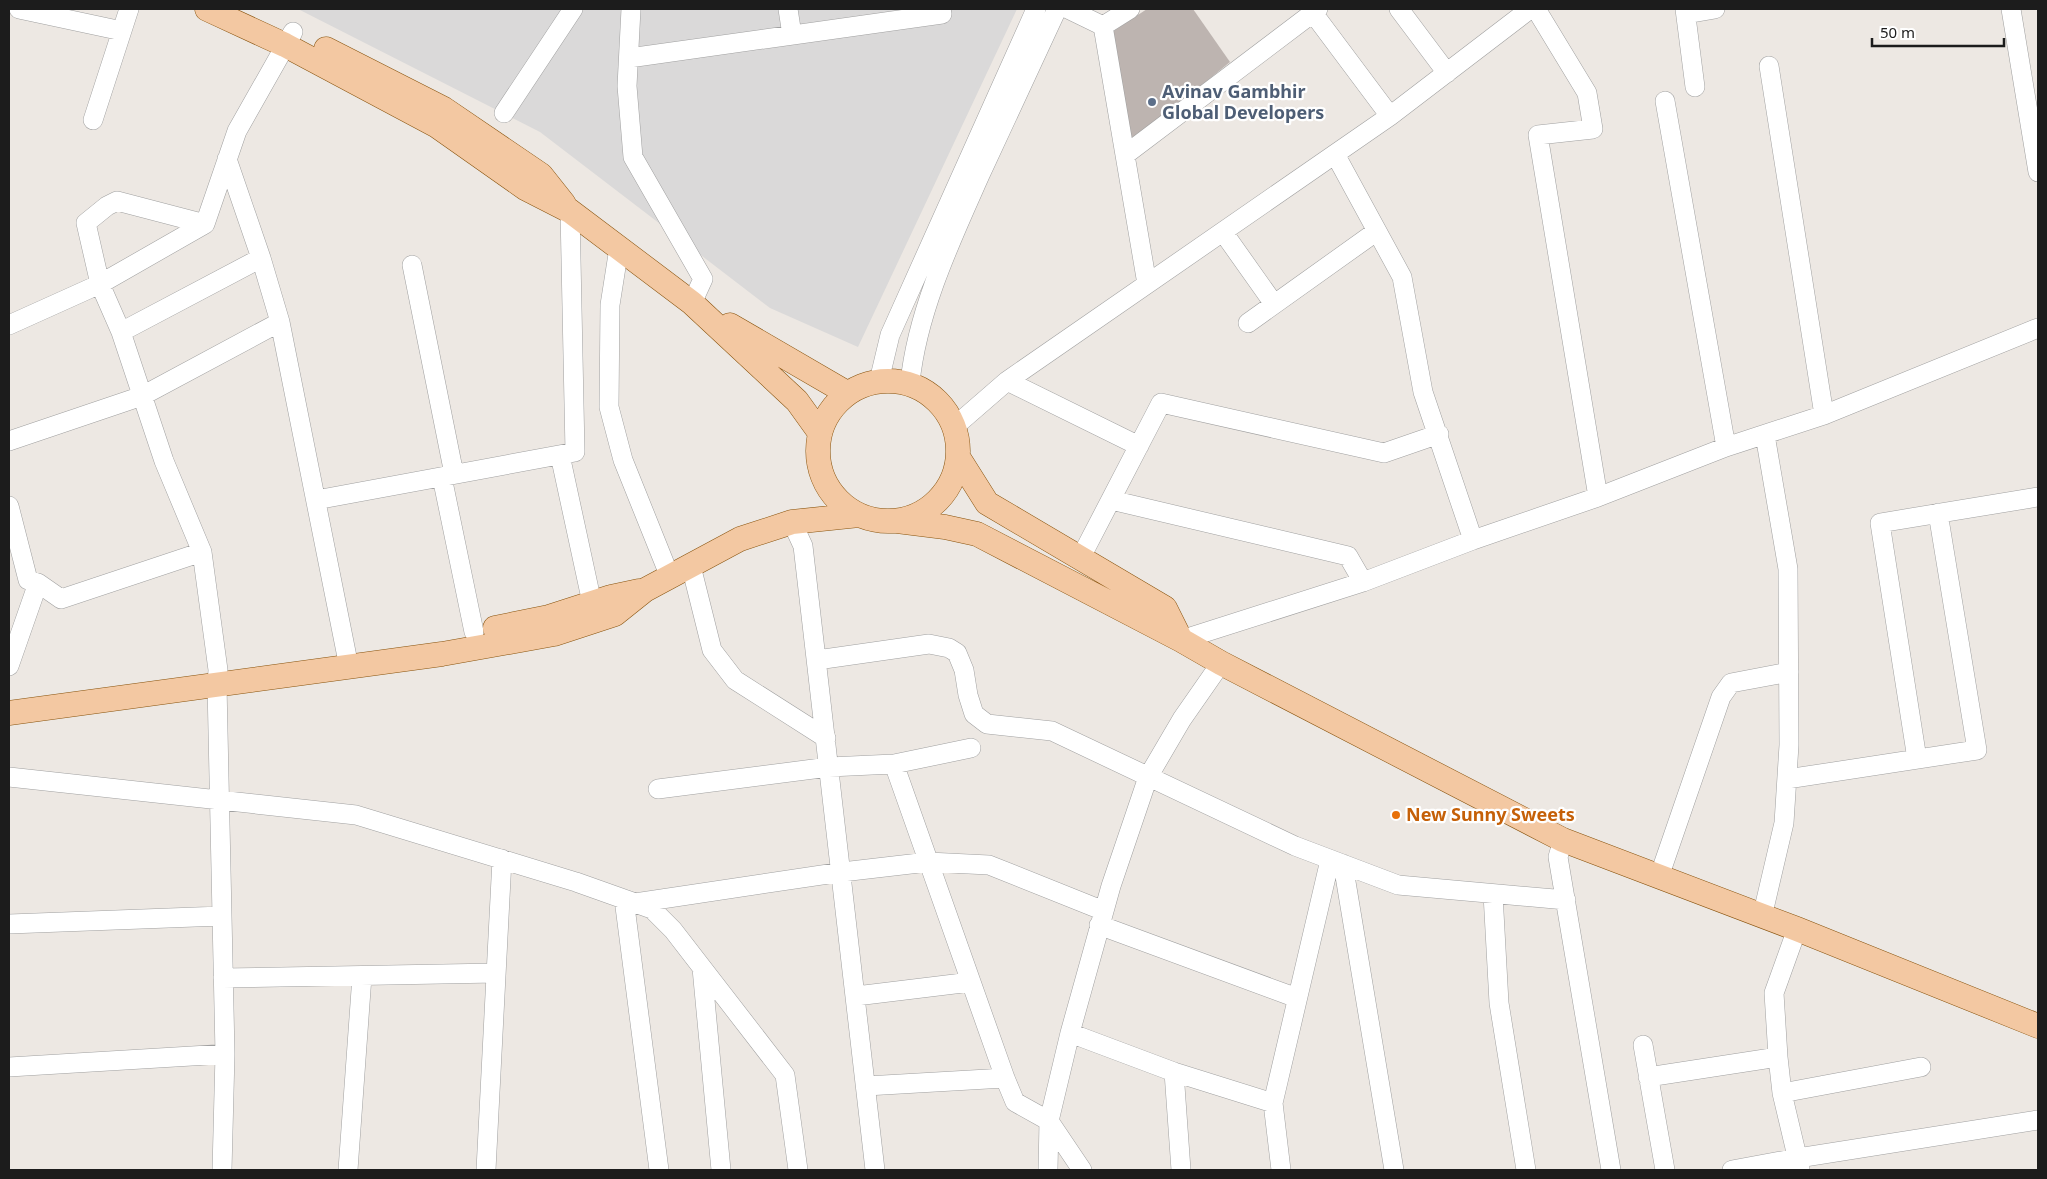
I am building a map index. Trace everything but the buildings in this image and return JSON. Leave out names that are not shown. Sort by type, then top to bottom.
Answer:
[{"type":"main road","points":[[207,9],[289,39],[444,109],[541,175],[570,211],[692,303],[797,401],[820,433]]},
{"type":"main road","points":[[243,9],[289,39]]},
{"type":"main road","points":[[692,303],[847,394]]},
{"type":"main road","points":[[897,521],[920,514],[939,500],[952,480],[958,457],[958,442],[954,427],[944,408],[929,393],[910,384],[894,380],[879,381],[862,385],[847,394],[830,411],[820,433],[818,454],[823,476],[841,503],[860,515],[878,520],[945,526],[977,534],[1181,640],[1221,663],[1564,840],[1797,929],[2038,1026]]},
{"type":"main road","points":[[958,457],[986,503],[1165,608],[1181,640]]},
{"type":"main road","points":[[792,522],[834,494]]},
{"type":"main road","points":[[9,713],[218,678],[347,660],[442,654],[554,634],[615,614],[645,590],[740,539],[792,522],[860,515]]},
{"type":"main road","points":[[347,660],[549,617],[610,597],[645,590]]},
{"type":"main road","points":[[9,700],[218,678]]},
{"type":"street","points":[[20,9],[122,31]]},
{"type":"street","points":[[93,120],[129,9]]},
{"type":"street","points":[[504,113],[573,9]]},
{"type":"street","points":[[631,9],[627,86],[634,157],[703,280],[692,303]]},
{"type":"street","points":[[788,9],[792,34]]},
{"type":"street","points":[[628,58],[942,14],[941,9]]},
{"type":"street","points":[[879,381],[890,336],[1036,9]]},
{"type":"street","points":[[910,384],[912,359],[922,320],[954,233],[1057,9]]},
{"type":"street","points":[[1068,9],[1103,26]]},
{"type":"street","points":[[1103,26],[1130,9]]},
{"type":"street","points":[[1398,9],[1447,73]]},
{"type":"street","points":[[1695,87],[1686,11],[1715,9]]},
{"type":"street","points":[[2012,9],[2035,130],[2038,172]]},
{"type":"street","points":[[954,427],[1007,381],[1390,116],[1529,10],[1587,93],[1593,129],[1538,135],[1598,497]]},
{"type":"street","points":[[1125,155],[1316,11],[1390,116]]},
{"type":"street","points":[[1103,26],[1147,284]]},
{"type":"street","points":[[9,325],[100,284],[205,224],[237,131],[289,39]]},
{"type":"street","points":[[1769,66],[1824,415]]},
{"type":"street","points":[[1665,101],[1726,448]]},
{"type":"street","points":[[1335,154],[1402,277],[1423,392],[1473,540]]},
{"type":"street","points":[[227,159],[261,258],[280,322],[347,660]]},
{"type":"street","points":[[205,224],[117,201],[106,206],[86,223],[100,284],[121,332],[164,461],[202,552],[218,678],[225,1054],[222,1170]]},
{"type":"street","points":[[316,500],[575,452],[570,211]]},
{"type":"street","points":[[1248,323],[1377,231]]},
{"type":"street","points":[[1222,232],[1274,304]]},
{"type":"street","points":[[619,248],[610,305],[609,407],[623,460],[670,577]]},
{"type":"street","points":[[121,332],[261,258]]},
{"type":"street","points":[[412,265],[474,632]]},
{"type":"street","points":[[9,441],[142,396],[280,322]]},
{"type":"street","points":[[1181,640],[1362,582],[1473,540],[1598,497],[1726,448],[1824,415],[2038,328]]},
{"type":"street","points":[[1007,381],[1138,446]]},
{"type":"street","points":[[1080,559],[1161,403],[1384,454],[1438,434]]},
{"type":"street","points":[[1762,917],[1784,822],[1789,745],[1788,569],[1765,435]]},
{"type":"street","points":[[560,455],[592,604]]},
{"type":"street","points":[[1917,759],[1880,523],[2038,497]]},
{"type":"street","points":[[1111,500],[1348,556],[1362,582]]},
{"type":"street","points":[[9,506],[28,580],[38,583],[61,599],[202,552]]},
{"type":"street","points":[[1787,779],[1976,750],[1938,513]]},
{"type":"street","points":[[792,522],[803,546],[875,1170]]},
{"type":"street","points":[[691,566],[712,650],[718,658],[736,680],[826,738]]},
{"type":"street","points":[[9,666],[38,583]]},
{"type":"street","points":[[816,660],[929,644],[949,648],[957,653],[964,670],[968,695],[974,714],[987,724],[1052,731],[1296,846],[1398,886],[1566,900]]},
{"type":"street","points":[[1048,1170],[1049,1121],[1070,1033],[1102,918],[1148,777],[1182,719],[1221,663]]},
{"type":"street","points":[[1659,877],[1721,697],[1731,683],[1789,672]]},
{"type":"street","points":[[658,789],[829,767],[894,764],[972,748]]},
{"type":"street","points":[[894,764],[1015,1102],[1049,1121],[1082,1170]]},
{"type":"street","points":[[9,777],[356,815],[576,882],[652,909],[673,930],[785,1075],[798,1170]]},
{"type":"street","points":[[1564,840],[1558,857],[1612,1170]]},
{"type":"street","points":[[486,1170],[502,859]]},
{"type":"street","points":[[629,901],[928,862],[989,865],[1102,918],[1297,998]]},
{"type":"street","points":[[1281,1170],[1273,1103],[1297,998],[1336,862]]},
{"type":"street","points":[[1336,862],[1394,1170]]},
{"type":"street","points":[[1493,894],[1499,1004],[1526,1170]]},
{"type":"street","points":[[629,901],[659,1170]]},
{"type":"street","points":[[9,924],[222,916]]},
{"type":"street","points":[[1797,929],[1774,993],[1782,1094],[1799,1164]]},
{"type":"street","points":[[702,968],[721,1170]]},
{"type":"street","points":[[223,978],[496,973]]},
{"type":"street","points":[[348,1170],[362,976]]},
{"type":"street","points":[[856,996],[971,982]]},
{"type":"street","points":[[1070,1033],[1174,1072],[1273,1103]]},
{"type":"street","points":[[1642,1045],[1665,1170]]},
{"type":"street","points":[[9,1067],[225,1054]]},
{"type":"street","points":[[1648,1077],[1778,1057]]},
{"type":"street","points":[[1782,1094],[1921,1067]]},
{"type":"street","points":[[1174,1072],[1181,1170]]},
{"type":"street","points":[[866,1086],[1005,1078]]},
{"type":"street","points":[[1732,1170],[1799,1164],[2038,1120]]},
{"type":"shaded area","points":[[298,9],[1017,9],[858,347],[770,308],[540,132]]},
{"type":"place","name":"Avinav Gambhir Global Developers","points":[[1152,102]]},
{"type":"place","name":"New Sunny Sweets","points":[[1396,815]]}]
